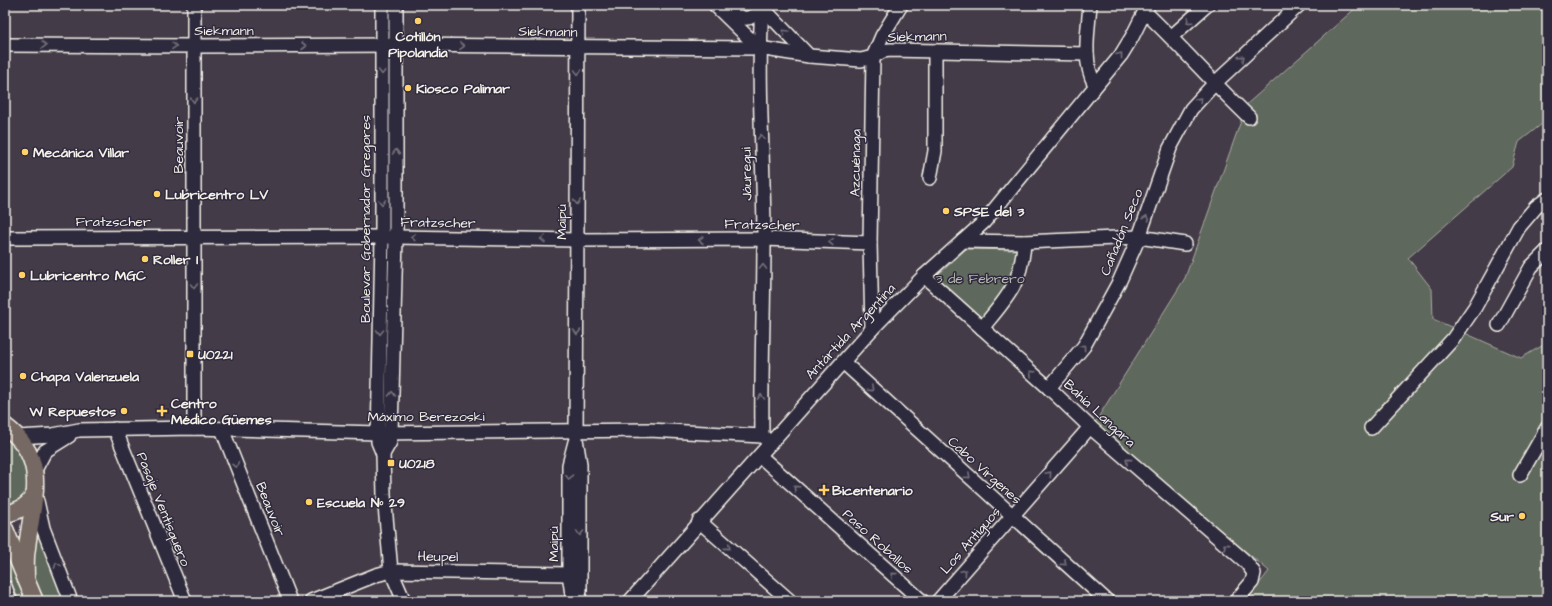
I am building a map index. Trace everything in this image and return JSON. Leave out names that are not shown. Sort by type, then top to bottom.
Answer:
[{"type":"main road","points":[[10,429],[28,449],[35,470],[35,492],[26,549],[26,579]]},
{"type":"main road","points":[[5,514],[18,510],[31,500],[35,492]]},
{"type":"main road","points":[[5,529],[35,601]]},
{"type":"street","name":"Beauvoir","points":[[194,5],[194,428]]},
{"type":"street","name":"Boulevar Gobernador Gregores","points":[[382,5],[382,237],[385,433]]},
{"type":"street","name":"Boulevar Gobernador Gregores","points":[[385,433],[396,237],[396,5]]},
{"type":"street","name":"Maipú","points":[[578,5],[576,435],[580,464],[580,591],[578,601]]},
{"type":"street","points":[[715,5],[759,48]]},
{"type":"street","points":[[726,5],[736,16],[742,18],[756,15],[761,6],[809,56]]},
{"type":"street","name":"Azcuénaga","points":[[872,329],[870,243],[873,57],[882,36],[901,5]]},
{"type":"street","points":[[1090,5],[1087,54],[1089,74],[1095,85]]},
{"type":"street","points":[[1171,37],[1208,5]]},
{"type":"street","name":"Cañadón Seco","points":[[1049,388],[1084,346],[1120,280],[1139,237],[1170,148],[1191,109],[1214,84],[1299,5]]},
{"type":"street","name":"Jáuregui","points":[[761,6],[759,48],[764,239],[761,369],[766,440]]},
{"type":"street","points":[[1146,8],[1214,84],[1249,117]]},
{"type":"street","name":"Antártida Argentina","points":[[636,599],[699,521],[760,456],[766,440],[843,362],[872,329],[924,276],[984,222],[1005,198],[1095,85],[1121,55],[1146,8]]},
{"type":"street","name":"Siekmann","points":[[5,44],[759,48],[809,56],[860,60],[873,57],[883,51],[890,50],[1087,54]]},
{"type":"street","points":[[930,178],[935,151],[935,51]]},
{"type":"street","points":[[1371,428],[1453,339],[1475,307],[1519,227],[1536,207],[1547,200]]},
{"type":"street","name":"Fratzscher","points":[[5,238],[396,237],[577,240],[764,239],[870,243]]},
{"type":"street","points":[[963,241],[1024,242],[1139,237],[1185,244]]},
{"type":"street","points":[[982,328],[1002,304],[1015,285],[1023,263],[1024,242]]},
{"type":"street","points":[[1499,325],[1530,267],[1547,251]]},
{"type":"street","name":"Bahía Langara","points":[[924,276],[1049,388],[1090,428],[1246,562],[1254,573],[1252,582],[1236,601]]},
{"type":"street","name":"Cabo Virgenes","points":[[843,362],[1107,601]]},
{"type":"street","name":"Máximo Berezoski","points":[[10,429],[53,435],[79,430],[194,428],[385,433],[576,435],[649,430],[766,440]]},
{"type":"street","name":"Los Antiguos","points":[[938,601],[1090,428]]},
{"type":"street","points":[[1520,475],[1547,428]]},
{"type":"street","name":"Pasaje Ventisquero","points":[[115,429],[185,601]]},
{"type":"street","name":"Beauvoir","points":[[222,429],[290,601]]},
{"type":"street","points":[[35,470],[45,451],[79,430]]},
{"type":"street","points":[[385,433],[378,442],[383,454],[384,495],[391,571],[404,601]]},
{"type":"street","name":"Maipú","points":[[573,601],[569,574],[569,465],[576,435]]},
{"type":"street","name":"Paso Roballos","points":[[760,456],[922,601]]},
{"type":"street","points":[[35,492],[39,514],[72,601]]},
{"type":"street","points":[[699,521],[790,601]]},
{"type":"street","name":"Heupel","points":[[312,601],[376,575],[391,571],[569,574]]},
{"type":"street","points":[[5,587],[10,601]]},
{"type":"green space","points":[[1359,5],[1547,5],[1547,120],[1519,142],[1512,167],[1408,258],[1432,289],[1433,319],[1521,358],[1547,343],[1547,601],[1246,601],[1269,571],[1094,424],[1185,278],[1247,104]]},
{"type":"green space","name":"3 de Febrero","points":[[966,249],[1017,250],[1016,261],[1010,279],[1001,295],[983,319],[936,277]]},
{"type":"green space","points":[[5,437],[13,442],[24,457],[27,466],[28,485],[21,501],[5,503]]},
{"type":"green space","points":[[38,525],[67,601],[41,601],[31,575]]},
{"type":"green space","points":[[5,545],[27,601],[19,601],[5,565]]},
{"type":"place","name":"Cotillón Pipolandia","points":[[418,21]]},
{"type":"place","name":"Kiosco Palimar","points":[[408,88]]},
{"type":"place","name":"Mecánica Villar","points":[[25,152]]},
{"type":"place","name":"Lubricentro LV","points":[[157,194]]},
{"type":"place","name":"SPSE del 3","points":[[946,211]]},
{"type":"place","name":"Roller I","points":[[145,259]]},
{"type":"place","name":"Lubricentro MGC","points":[[22,275]]},
{"type":"place","name":"U0221","points":[[190,354]]},
{"type":"place","name":"Chapa Valenzuela","points":[[23,376]]},
{"type":"place","name":"W Repuestos","points":[[124,411]]},
{"type":"place","name":"Centro Médico Güemes","points":[[162,411]]},
{"type":"place","name":"U0218","points":[[391,463]]},
{"type":"place","name":"Bicentenario","points":[[824,490]]},
{"type":"place","name":"Escuela Nº 29","points":[[309,502]]},
{"type":"place","name":"Sur","points":[[1522,516]]}]
